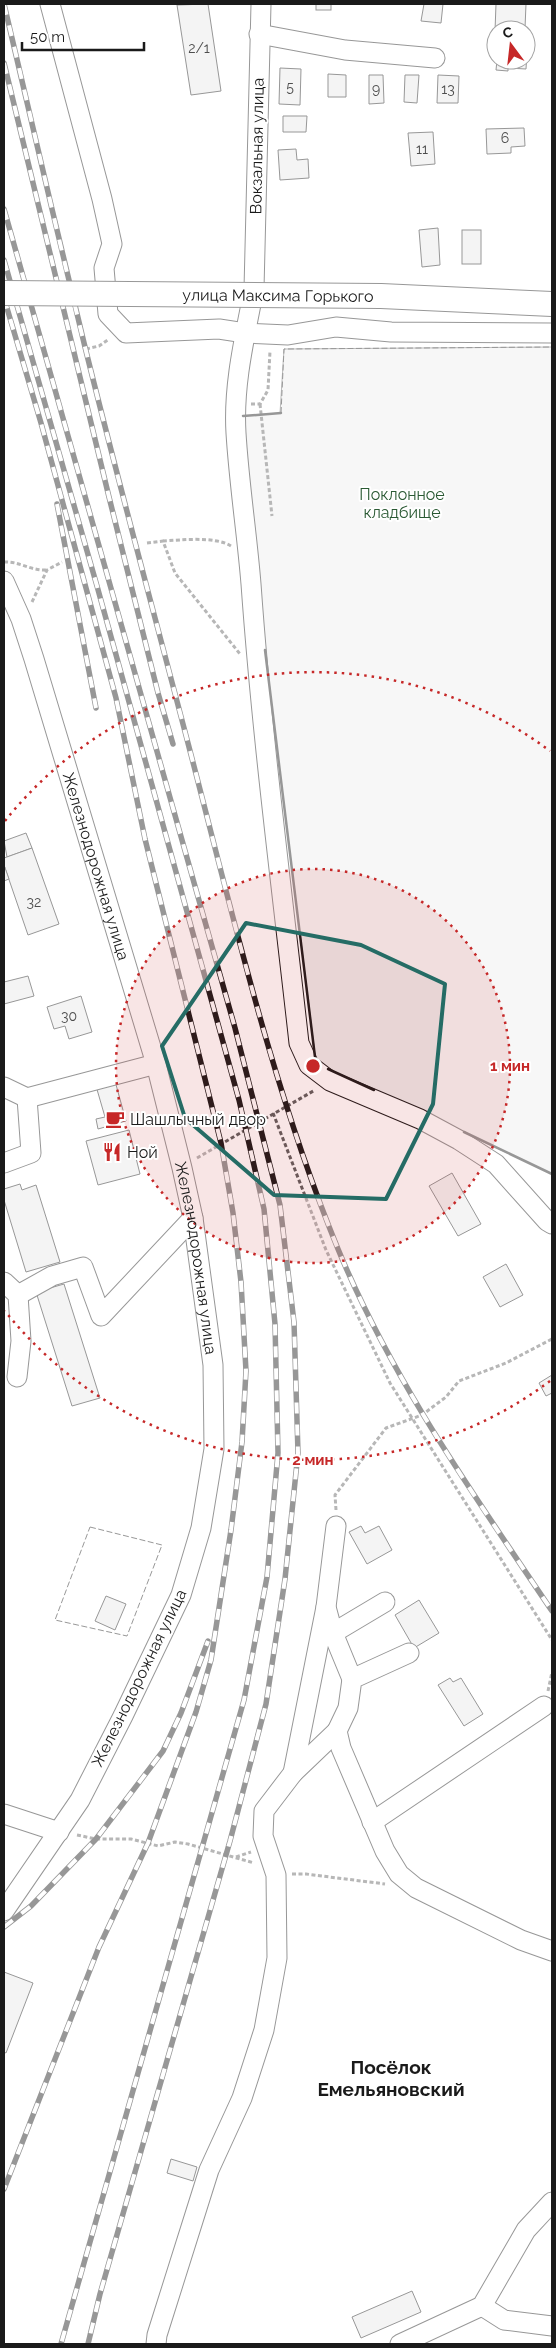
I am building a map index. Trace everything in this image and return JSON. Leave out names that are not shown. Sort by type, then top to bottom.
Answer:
[{"type":"main road","name":"улица Максима Горького","points":[[4,293],[335,296],[552,304]]},
{"type":"street","points":[[50,4],[102,199],[112,244],[104,268],[108,314],[126,333],[219,328],[245,333],[288,335],[336,327],[391,332],[552,333]]},
{"type":"street","name":"Вокзальная улица","points":[[261,4],[254,289],[245,333],[236,404],[236,432],[249,558],[257,666],[299,1043],[309,1065],[330,1081],[420,1119],[459,1140],[496,1164],[547,1222],[552,1224]]},
{"type":"street","points":[[259,34],[345,50],[434,58]]},
{"type":"street","points":[[254,289],[552,299]]},
{"type":"street","name":"Железнодорожная улица","points":[[4,581],[21,618],[156,1064],[182,1168],[193,1218],[213,1365],[214,1449],[201,1528],[181,1595],[80,1800],[4,1911]]},
{"type":"street","points":[[4,1087],[26,1098],[156,1064]]},
{"type":"street","points":[[4,1163],[31,1153],[26,1098]]},
{"type":"street","points":[[18,1295],[52,1276],[83,1268],[101,1316],[193,1218]]},
{"type":"street","points":[[4,1282],[18,1295],[21,1341],[17,1377]]},
{"type":"street","points":[[293,1773],[326,1608],[336,1526]]},
{"type":"street","points":[[333,1633],[385,1602]]},
{"type":"street","points":[[156,2344],[157,2335],[209,2170],[242,2098],[264,2030],[277,1958],[276,1875],[263,1836],[264,1811],[293,1773],[338,1731],[348,1708],[352,1678],[333,1633],[326,1608]]},
{"type":"street","points":[[352,1678],[409,1653]]},
{"type":"street","points":[[372,1822],[544,1706]]},
{"type":"street","points":[[338,1731],[341,1748],[372,1822],[385,1851],[399,1874],[416,1888],[521,1940],[552,1951]]},
{"type":"street","points":[[4,1814],[59,1832]]},
{"type":"street","points":[[400,2344],[482,2306],[526,2230],[552,2202]]},
{"type":"street","points":[[482,2306],[504,2320],[552,2326]]},
{"type":"path","points":[[86,349],[99,346],[104,341],[126,333]]},
{"type":"path","points":[[268,390],[269,368]]},
{"type":"path","points":[[260,404],[272,516]]},
{"type":"path","points":[[147,543],[193,539],[225,542],[249,558]]},
{"type":"path","points":[[163,541],[175,573],[197,603],[235,649],[257,666]]},
{"type":"path","points":[[4,562],[11,561],[38,571],[47,570],[62,562]]},
{"type":"path","points":[[21,618],[31,606],[47,570]]},
{"type":"path","points":[[182,1168],[273,1113],[288,1108],[330,1081]]},
{"type":"path","points":[[273,1113],[326,1250],[390,1383],[552,1640]]},
{"type":"path","points":[[336,1526],[336,1495],[386,1428],[412,1419],[446,1398],[459,1381],[506,1363],[552,1339]]},
{"type":"path","points":[[59,1832],[96,1839],[131,1839],[158,1846],[175,1842],[188,1844],[258,1865],[276,1875],[306,1874],[416,1888]]},
{"type":"highlighted area","points":[[246,923],[361,945],[445,984],[433,1104],[386,1199],[274,1195],[185,1118],[162,1046]]},
{"type":"shaded area","name":"Поклонное кладбище","points":[[552,347],[552,1174],[316,1063],[262,627],[243,416],[280,413],[284,349]]},
{"type":"building","points":[[208,4],[221,91],[191,95],[177,5]]},
{"type":"building","points":[[316,4],[331,4],[331,10],[316,10]]},
{"type":"building","points":[[424,4],[443,4],[441,23],[421,21]]},
{"type":"building","points":[[496,4],[526,4],[525,20],[495,20]]},
{"type":"building","points":[[280,68],[301,69],[300,105],[279,104]]},
{"type":"building","points":[[328,74],[346,75],[346,97],[328,97]]},
{"type":"building","points":[[369,75],[383,75],[384,103],[369,104]]},
{"type":"building","points":[[405,75],[419,75],[417,103],[404,102]]},
{"type":"building","points":[[438,75],[459,76],[458,103],[437,103]]},
{"type":"building","points":[[283,116],[307,116],[306,132],[283,132]]},
{"type":"building","points":[[524,128],[525,146],[511,147],[511,153],[487,154],[486,129]]},
{"type":"building","points":[[433,132],[435,164],[411,166],[408,133]]},
{"type":"building","points":[[296,149],[297,160],[308,159],[309,178],[280,180],[278,150]]},
{"type":"building","points":[[438,228],[440,265],[422,267],[419,230]]},
{"type":"building","points":[[462,230],[481,230],[481,264],[462,264]]},
{"type":"building","points":[[26,833],[32,848],[7,857],[4,841]]},
{"type":"building","points":[[32,848],[59,924],[28,935],[4,865],[4,858]]},
{"type":"building","points":[[4,865],[9,879],[4,881]]},
{"type":"building","points":[[28,976],[34,996],[4,1004],[4,982]]},
{"type":"building","points":[[81,996],[92,1032],[69,1039],[65,1026],[54,1029],[47,1007]]},
{"type":"building","points":[[115,1081],[126,1121],[98,1129],[96,1119],[105,1117],[96,1086]]},
{"type":"building","name":"Ной","points":[[129,1130],[140,1174],[98,1185],[86,1141]]},
{"type":"building","points":[[452,1173],[481,1224],[458,1236],[429,1186]]},
{"type":"building","points":[[20,1184],[22,1190],[36,1185],[60,1262],[26,1272],[4,1200],[4,1189]]},
{"type":"building","points":[[506,1264],[523,1295],[500,1307],[483,1277]]},
{"type":"building","points":[[64,1284],[100,1398],[72,1406],[36,1292]]},
{"type":"building","points":[[552,1375],[552,1393],[546,1396],[539,1383]]},
{"type":"building","points":[[361,1526],[365,1533],[379,1526],[392,1550],[367,1564],[349,1532]]},
{"type":"building","points":[[106,1596],[126,1604],[115,1630],[95,1621]]},
{"type":"building","points":[[419,1600],[439,1633],[414,1648],[395,1615]]},
{"type":"building","points":[[450,1678],[453,1682],[461,1678],[483,1714],[464,1726],[438,1685]]},
{"type":"building","points":[[4,1972],[33,1983],[6,2053],[4,2052]]},
{"type":"building","points":[[171,2159],[197,2167],[193,2181],[167,2173]]},
{"type":"building","points":[[412,2291],[421,2312],[361,2338],[352,2317]]},
{"type":"railway","points":[[4,4],[110,447],[238,937],[273,1064],[314,1188],[338,1249],[383,1345],[436,1436],[552,1611]]},
{"type":"railway","points":[[4,63],[109,497],[158,693],[173,744]]},
{"type":"railway","points":[[4,209],[235,1028],[280,1205],[294,1322],[298,1453],[285,1579],[266,1704],[230,1841],[100,2294],[88,2344]]},
{"type":"railway","points":[[4,260],[97,586],[239,1100],[264,1209],[275,1324],[278,1453],[267,1577],[244,1700],[61,2344]]},
{"type":"railway","points":[[4,298],[41,423],[116,698],[145,839],[221,1143],[233,1213],[241,1282],[246,1371],[242,1442],[231,1530],[211,1660],[196,1712],[148,1843],[99,1947],[4,2189]]},
{"type":"railway","points":[[57,504],[96,708]]},
{"type":"railway","points":[[4,1927],[31,1906],[96,1839],[163,1751],[181,1713],[208,1641]]},
{"type":"fence","points":[[281,413],[284,349],[552,347]]},
{"type":"fence","points":[[90,1527],[162,1545],[127,1636],[55,1620],[90,1527]]},
{"type":"wall","points":[[243,416],[281,413]]},
{"type":"wall","points":[[265,650],[315,1057]]},
{"type":"wall","points":[[328,1069],[374,1090]]},
{"type":"wall","points":[[464,1132],[552,1174]]},
{"type":"place","name":"Шашлычный двор","points":[[115,1119]]},
{"type":"place","name":"Ной","points":[[112,1152]]},
{"type":"district","name":"Посёлок Емельяновский","points":[[391,2078]]}]
